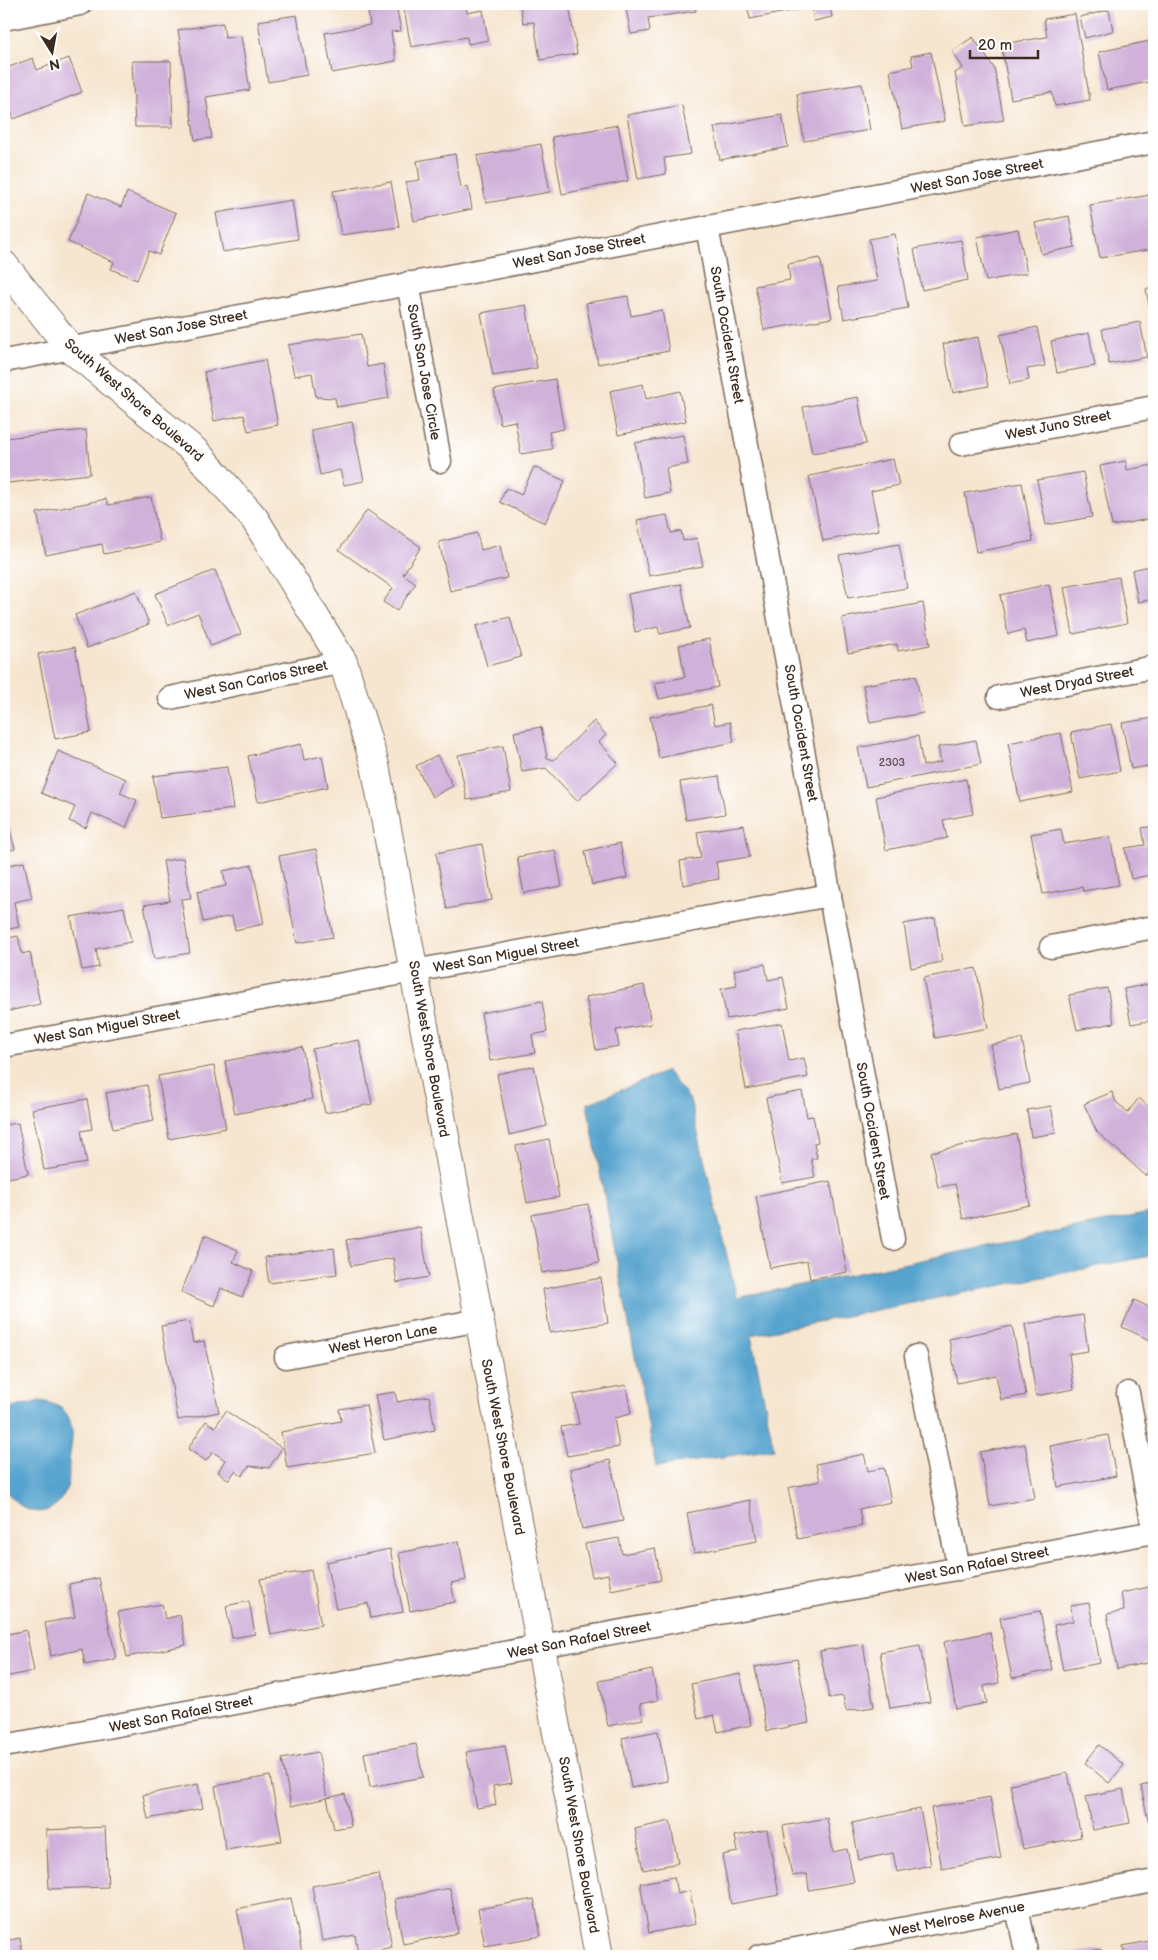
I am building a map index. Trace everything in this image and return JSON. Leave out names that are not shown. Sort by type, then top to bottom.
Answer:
[{"type":"street","points":[[4,19],[80,4]]},
{"type":"street","name":"West San Jose Street","points":[[4,361],[1154,142]]},
{"type":"street","name":"South Occident Street","points":[[707,227],[893,1239]]},
{"type":"street","name":"South West Shore Boulevard","points":[[4,265],[71,349],[196,452],[254,518],[343,662],[375,765],[599,1956]]},
{"type":"street","name":"South San Jose Circle","points":[[408,283],[440,461]]},
{"type":"street","name":"West Juno Street","points":[[961,444],[1154,407]]},
{"type":"street","name":"West San Carlos Street","points":[[170,698],[343,662]]},
{"type":"street","name":"West Dryad Street","points":[[999,697],[1154,667]]},
{"type":"street","name":"West San Miguel Street","points":[[4,1046],[830,896]]},
{"type":"street","points":[[1051,947],[1154,928]]},
{"type":"street","name":"West Heron Lane","points":[[286,1358],[479,1320]]},
{"type":"street","points":[[916,1356],[959,1568]]},
{"type":"street","points":[[1128,1393],[1154,1532]]},
{"type":"street","name":"West San Rafael Street","points":[[4,1746],[1154,1532]]},
{"type":"street","name":"West Melrose Avenue","points":[[759,1956],[1154,1881]]},
{"type":"street","points":[[1017,1908],[1027,1956]]},
{"type":"water","points":[[667,1071],[690,1100],[737,1298],[1154,1212],[1154,1255],[751,1335],[774,1449],[656,1467],[587,1104]]},
{"type":"water","points":[[40,1401],[50,1403],[65,1412],[70,1421],[72,1437],[69,1480],[65,1491],[50,1509],[36,1512],[20,1505],[4,1489],[4,1410]]},
{"type":"building","points":[[367,4],[396,4],[401,31],[391,32],[396,61],[332,73],[325,33],[370,25]]},
{"type":"building","points":[[403,4],[466,4],[467,13],[483,10],[488,40],[468,44],[467,37],[411,47]]},
{"type":"building","points":[[520,4],[547,4],[548,8],[569,5],[577,54],[540,60],[534,22],[523,23]]},
{"type":"building","points":[[625,4],[694,4],[696,11],[648,18],[650,31],[631,34]]},
{"type":"building","points":[[747,4],[801,4],[802,9],[750,19]]},
{"type":"building","points":[[811,4],[829,4],[832,17],[814,21]]},
{"type":"building","points":[[1109,10],[1113,31],[1085,38],[1080,17]]},
{"type":"building","points":[[1075,14],[1090,100],[1055,106],[1052,92],[1011,99],[1001,44],[1047,37],[1044,19]]},
{"type":"building","points":[[297,15],[307,75],[268,82],[258,21]]},
{"type":"building","points":[[223,23],[225,38],[241,36],[250,90],[206,97],[212,138],[195,140],[178,30]]},
{"type":"building","points":[[973,37],[994,68],[1004,120],[965,126],[955,73],[963,68],[952,51]]},
{"type":"building","points":[[1154,40],[1154,81],[1107,90],[1099,52]]},
{"type":"building","points":[[931,52],[945,121],[902,129],[890,71],[913,66],[911,56]]},
{"type":"building","points":[[33,58],[37,70],[69,58],[82,92],[14,119],[10,108],[4,110],[4,69]]},
{"type":"building","points":[[132,61],[171,61],[173,127],[135,127]]},
{"type":"building","points":[[862,84],[870,130],[804,141],[797,94]]},
{"type":"building","points":[[682,105],[691,154],[664,158],[666,174],[638,179],[627,115]]},
{"type":"building","points":[[782,115],[788,147],[720,160],[714,127]]},
{"type":"building","points":[[618,125],[628,181],[562,194],[552,137]]},
{"type":"building","points":[[541,144],[550,192],[486,203],[477,156]]},
{"type":"building","points":[[455,154],[461,188],[468,186],[472,209],[414,221],[406,182],[420,180],[417,161]]},
{"type":"building","points":[[391,182],[399,227],[341,235],[333,191]]},
{"type":"building","points":[[127,192],[176,213],[159,255],[149,251],[137,280],[111,269],[114,262],[68,242],[88,193],[121,207]]},
{"type":"building","points":[[1150,195],[1154,217],[1154,249],[1100,258],[1090,205]]},
{"type":"building","points":[[292,200],[298,239],[223,252],[216,213]]},
{"type":"building","points":[[1069,216],[1075,247],[1041,254],[1035,223]]},
{"type":"building","points":[[1018,229],[1027,273],[986,281],[977,237]]},
{"type":"building","points":[[895,234],[908,308],[844,319],[838,287],[877,281],[869,239]]},
{"type":"building","points":[[961,240],[968,280],[922,290],[914,249]]},
{"type":"building","points":[[820,258],[832,318],[764,330],[755,286],[790,280],[788,264]]},
{"type":"building","points":[[1154,287],[1154,327],[1153,327],[1146,289]]},
{"type":"building","points":[[628,296],[631,316],[662,310],[669,351],[598,364],[586,303]]},
{"type":"building","points":[[526,305],[537,368],[493,376],[481,313]]},
{"type":"building","points":[[1140,322],[1147,357],[1109,364],[1102,329]]},
{"type":"building","points":[[1037,327],[1045,366],[1027,369],[1029,380],[1010,384],[1000,335]]},
{"type":"building","points":[[1089,333],[1095,366],[1057,373],[1051,341]]},
{"type":"building","points":[[361,334],[367,367],[383,364],[389,398],[337,407],[335,398],[316,397],[312,373],[294,376],[288,345]]},
{"type":"building","points":[[978,337],[988,386],[953,393],[943,344]]},
{"type":"building","points":[[265,360],[278,425],[248,431],[244,415],[214,421],[204,372]]},
{"type":"building","points":[[555,379],[564,429],[549,432],[552,449],[521,454],[515,421],[500,424],[494,390]]},
{"type":"building","points":[[643,384],[646,399],[680,391],[686,421],[618,435],[610,391]]},
{"type":"building","points":[[858,397],[866,444],[812,453],[803,407]]},
{"type":"building","points":[[352,422],[364,481],[344,485],[340,470],[320,475],[311,430]]},
{"type":"building","points":[[86,430],[90,474],[8,483],[4,438]]},
{"type":"building","points":[[683,435],[688,464],[666,468],[670,493],[645,498],[635,443]]},
{"type":"building","points":[[893,459],[899,485],[871,491],[879,530],[823,541],[809,476]]},
{"type":"building","points":[[1126,461],[1127,470],[1153,465],[1154,518],[1112,526],[1100,466]]},
{"type":"building","points":[[534,467],[565,481],[545,523],[500,502],[506,488],[521,495]]},
{"type":"building","points":[[1083,472],[1092,517],[1046,525],[1037,480]]},
{"type":"building","points":[[1022,483],[1033,541],[976,552],[965,493]]},
{"type":"building","points":[[151,497],[160,542],[104,554],[102,544],[46,555],[37,513],[106,499],[108,505]]},
{"type":"building","points":[[367,510],[421,547],[403,574],[416,583],[397,611],[383,602],[393,588],[339,550]]},
{"type":"building","points":[[667,515],[671,533],[681,531],[683,541],[697,538],[703,566],[649,576],[637,520]]},
{"type":"building","points":[[477,533],[481,550],[500,545],[507,578],[450,591],[439,542]]},
{"type":"building","points":[[899,544],[907,588],[848,598],[839,555]]},
{"type":"building","points":[[1154,565],[1154,599],[1138,602],[1132,570]]},
{"type":"building","points":[[215,570],[241,634],[211,646],[198,613],[168,625],[155,594]]},
{"type":"building","points":[[1119,577],[1127,623],[1073,634],[1064,587]]},
{"type":"building","points":[[681,584],[690,628],[660,634],[658,627],[635,632],[628,594]]},
{"type":"building","points":[[1049,584],[1059,636],[1027,643],[1024,630],[1008,634],[1000,595]]},
{"type":"building","points":[[136,591],[149,624],[87,648],[75,615]]},
{"type":"building","points":[[923,603],[930,645],[898,651],[897,644],[848,653],[842,618]]},
{"type":"building","points":[[510,617],[521,657],[487,666],[476,626]]},
{"type":"building","points":[[709,639],[718,687],[659,699],[655,683],[685,677],[679,645]]},
{"type":"building","points":[[75,647],[91,732],[55,739],[38,654]]},
{"type":"building","points":[[916,676],[923,713],[870,723],[863,685]]},
{"type":"building","points":[[711,705],[715,725],[730,722],[734,742],[659,758],[650,717]]},
{"type":"building","points":[[1154,718],[1154,765],[1131,769],[1122,723]]},
{"type":"building","points":[[594,721],[606,735],[599,742],[618,763],[577,801],[546,768],[522,772],[514,732],[541,727],[547,758],[554,760]]},
{"type":"building","points":[[1111,724],[1120,771],[1080,779],[1071,732]]},
{"type":"building","points":[[1061,733],[1073,792],[1020,802],[1008,743]]},
{"type":"building","points":[[918,736],[923,766],[941,762],[938,747],[976,740],[981,764],[866,787],[858,748]]},
{"type":"building","points":[[301,744],[304,760],[322,756],[328,787],[258,802],[248,756]]},
{"type":"building","points":[[503,746],[511,792],[467,800],[458,755]]},
{"type":"building","points":[[58,751],[126,779],[120,793],[137,800],[126,828],[92,813],[86,828],[69,821],[75,807],[41,793]]},
{"type":"building","points":[[437,755],[453,786],[432,797],[416,766]]},
{"type":"building","points":[[227,767],[233,809],[160,818],[153,776]]},
{"type":"building","points":[[719,776],[725,814],[686,820],[680,782]]},
{"type":"building","points":[[966,779],[973,814],[943,820],[947,838],[886,850],[876,797]]},
{"type":"building","points":[[4,814],[6,814],[15,849],[4,852]]},
{"type":"building","points":[[744,825],[750,857],[716,862],[719,879],[683,885],[680,861],[701,858],[697,832]]},
{"type":"building","points":[[1154,826],[1154,874],[1131,879],[1125,848],[1145,845],[1142,828]]},
{"type":"building","points":[[1061,829],[1064,844],[1110,836],[1119,885],[1083,891],[1082,887],[1043,894],[1031,834]]},
{"type":"building","points":[[620,843],[627,878],[592,885],[585,851]]},
{"type":"building","points":[[482,844],[492,900],[447,909],[436,853]]},
{"type":"building","points":[[316,849],[333,937],[297,943],[279,856]]},
{"type":"building","points":[[555,850],[562,886],[524,893],[517,857]]},
{"type":"building","points":[[183,858],[191,898],[181,899],[190,953],[154,959],[144,905],[170,901],[163,861]]},
{"type":"building","points":[[24,862],[32,898],[14,902],[19,927],[4,930],[4,866]]},
{"type":"building","points":[[252,865],[264,924],[235,930],[232,916],[203,922],[197,892],[226,886],[223,871]]},
{"type":"building","points":[[124,907],[131,942],[96,949],[99,967],[82,970],[71,917]]},
{"type":"building","points":[[935,918],[942,962],[911,968],[904,924]]},
{"type":"building","points":[[18,936],[22,954],[30,952],[40,1004],[4,1012],[4,939]]},
{"type":"building","points":[[765,964],[768,980],[783,977],[789,1008],[727,1019],[721,989],[737,986],[734,970]]},
{"type":"building","points":[[976,968],[988,1028],[935,1038],[923,978]]},
{"type":"building","points":[[1154,983],[1154,1020],[1131,1024],[1124,989]]},
{"type":"building","points":[[644,985],[651,1024],[616,1030],[619,1046],[596,1050],[586,997]]},
{"type":"building","points":[[1107,988],[1114,1023],[1077,1030],[1069,995]]},
{"type":"building","points":[[542,1001],[547,1032],[532,1035],[535,1053],[490,1061],[481,1013]]},
{"type":"building","points":[[782,1023],[789,1061],[804,1058],[808,1077],[746,1089],[735,1031]]},
{"type":"building","points":[[1022,1039],[1030,1083],[999,1089],[991,1045]]},
{"type":"building","points":[[359,1040],[372,1104],[325,1113],[312,1049]]},
{"type":"building","points":[[302,1047],[312,1099],[235,1114],[225,1061]]},
{"type":"building","points":[[214,1066],[226,1128],[169,1139],[158,1076]]},
{"type":"building","points":[[534,1066],[547,1126],[509,1135],[497,1074]]},
{"type":"building","points":[[147,1085],[154,1121],[113,1129],[106,1093]]},
{"type":"building","points":[[802,1091],[807,1117],[813,1116],[818,1142],[814,1143],[817,1158],[811,1159],[815,1177],[782,1183],[766,1098]]},
{"type":"building","points":[[1112,1092],[1116,1102],[1128,1112],[1139,1098],[1154,1112],[1154,1165],[1146,1176],[1097,1132],[1084,1104]]},
{"type":"building","points":[[87,1099],[92,1129],[81,1131],[87,1163],[44,1170],[32,1109]]},
{"type":"building","points":[[1051,1106],[1056,1133],[1031,1137],[1027,1110]]},
{"type":"building","points":[[18,1123],[28,1174],[4,1179],[4,1125]]},
{"type":"building","points":[[1016,1134],[1030,1205],[963,1219],[955,1184],[938,1187],[931,1152]]},
{"type":"building","points":[[549,1139],[559,1197],[527,1203],[516,1146]]},
{"type":"building","points":[[830,1181],[847,1272],[810,1279],[807,1261],[770,1268],[756,1196]]},
{"type":"building","points":[[588,1204],[599,1263],[542,1273],[532,1215]]},
{"type":"building","points":[[420,1227],[429,1277],[397,1283],[393,1258],[351,1266],[346,1240]]},
{"type":"building","points":[[205,1235],[238,1250],[233,1262],[253,1271],[242,1297],[221,1288],[214,1306],[181,1292]]},
{"type":"building","points":[[334,1248],[337,1274],[269,1283],[265,1257]]},
{"type":"building","points":[[601,1278],[608,1323],[550,1333],[543,1289]]},
{"type":"building","points":[[1154,1296],[1154,1342],[1122,1327],[1134,1300],[1149,1307]]},
{"type":"building","points":[[1083,1315],[1088,1351],[1069,1354],[1074,1389],[1036,1396],[1025,1324]]},
{"type":"building","points":[[189,1321],[193,1343],[204,1341],[219,1412],[178,1420],[161,1326]]},
{"type":"building","points":[[1012,1326],[1026,1395],[1001,1400],[996,1375],[957,1383],[949,1339]]},
{"type":"building","points":[[626,1385],[631,1414],[614,1418],[619,1447],[567,1456],[561,1427],[579,1424],[573,1395]]},
{"type":"building","points":[[395,1392],[397,1402],[429,1396],[435,1430],[384,1440],[375,1395]]},
{"type":"building","points":[[366,1405],[375,1453],[287,1468],[281,1432],[341,1421],[339,1409]]},
{"type":"building","points":[[226,1411],[282,1448],[269,1468],[249,1466],[242,1476],[235,1471],[229,1480],[218,1472],[225,1460],[213,1452],[206,1461],[188,1449],[206,1421],[215,1427]]},
{"type":"building","points":[[1108,1435],[1116,1476],[1058,1487],[1050,1446]]},
{"type":"building","points":[[1025,1444],[1035,1498],[990,1506],[980,1452]]},
{"type":"building","points":[[864,1454],[868,1471],[884,1468],[891,1502],[859,1509],[862,1526],[798,1539],[788,1488],[820,1481],[816,1464]]},
{"type":"building","points":[[610,1460],[623,1521],[582,1529],[570,1469]]},
{"type":"building","points":[[750,1500],[757,1541],[694,1553],[687,1513]]},
{"type":"building","points":[[619,1538],[622,1554],[655,1548],[661,1580],[611,1590],[608,1574],[592,1577],[585,1544]]},
{"type":"building","points":[[459,1541],[466,1580],[451,1583],[455,1602],[410,1611],[399,1553]]},
{"type":"building","points":[[390,1549],[403,1612],[371,1618],[368,1603],[336,1609],[326,1562]]},
{"type":"building","points":[[311,1570],[321,1625],[271,1635],[260,1579]]},
{"type":"building","points":[[99,1578],[116,1659],[85,1665],[82,1649],[51,1656],[45,1623],[75,1617],[69,1584]]},
{"type":"building","points":[[1154,1586],[1154,1643],[1149,1644],[1152,1662],[1117,1669],[1107,1614],[1124,1611],[1121,1593]]},
{"type":"building","points":[[249,1601],[255,1634],[232,1638],[226,1606]]},
{"type":"building","points":[[1089,1603],[1100,1663],[1063,1670],[1054,1625],[1073,1621],[1070,1606]]},
{"type":"building","points":[[162,1604],[165,1619],[180,1615],[186,1645],[127,1657],[118,1612]]},
{"type":"building","points":[[1040,1611],[1052,1670],[1012,1678],[1000,1618]]},
{"type":"building","points":[[26,1630],[34,1671],[4,1677],[4,1635]]},
{"type":"building","points":[[990,1632],[999,1683],[984,1686],[987,1703],[956,1709],[944,1642]]},
{"type":"building","points":[[863,1644],[874,1707],[846,1711],[843,1696],[829,1698],[820,1651]]},
{"type":"building","points":[[920,1645],[930,1702],[890,1708],[880,1652]]},
{"type":"building","points":[[797,1659],[809,1723],[767,1731],[755,1667]]},
{"type":"building","points":[[652,1670],[658,1700],[640,1704],[643,1719],[608,1726],[599,1681]]},
{"type":"building","points":[[740,1674],[751,1725],[718,1732],[714,1715],[698,1719],[691,1684]]},
{"type":"building","points":[[658,1731],[668,1781],[631,1788],[622,1738]]},
{"type":"building","points":[[416,1744],[423,1777],[370,1787],[364,1753]]},
{"type":"building","points":[[1099,1745],[1124,1765],[1109,1783],[1085,1763]]},
{"type":"building","points":[[505,1746],[512,1783],[493,1786],[496,1805],[477,1808],[466,1752]]},
{"type":"building","points":[[318,1752],[327,1798],[291,1806],[282,1759]]},
{"type":"building","points":[[1068,1773],[1081,1837],[1023,1849],[1010,1784]]},
{"type":"building","points":[[270,1776],[282,1841],[226,1850],[215,1786]]},
{"type":"building","points":[[1154,1783],[1154,1819],[1148,1820],[1141,1786]]},
{"type":"building","points":[[198,1784],[203,1808],[148,1819],[143,1795]]},
{"type":"building","points":[[1123,1789],[1130,1823],[1093,1830],[1086,1796]]},
{"type":"building","points":[[345,1794],[351,1826],[334,1829],[327,1798]]},
{"type":"building","points":[[990,1797],[1001,1858],[942,1869],[931,1808]]},
{"type":"building","points":[[920,1809],[931,1865],[897,1872],[893,1853],[859,1860],[852,1823]]},
{"type":"building","points":[[827,1818],[833,1852],[847,1849],[854,1882],[809,1890],[807,1874],[792,1876],[783,1826]]},
{"type":"building","points":[[670,1821],[678,1863],[643,1870],[635,1829]]},
{"type":"building","points":[[105,1827],[108,1887],[49,1889],[46,1830]]},
{"type":"building","points":[[767,1830],[779,1895],[731,1904],[722,1855],[738,1852],[735,1836]]},
{"type":"building","points":[[379,1874],[392,1947],[358,1954],[355,1935],[322,1941],[312,1886]]},
{"type":"building","points":[[674,1877],[677,1894],[690,1891],[696,1924],[649,1933],[640,1883]]},
{"type":"building","points":[[450,1888],[458,1933],[403,1944],[395,1899]]},
{"type":"building","points":[[291,1898],[302,1953],[287,1956],[246,1956],[237,1909]]},
{"type":"building","points":[[534,1899],[541,1936],[485,1946],[478,1909]]},
{"type":"building","points":[[20,1938],[23,1956],[4,1956],[4,1941]]},
{"type":"building","points":[[1154,1940],[1154,1956],[1125,1956],[1123,1946]]},
{"type":"building","points":[[1101,1949],[1102,1956],[1064,1956],[1064,1955]]}]
